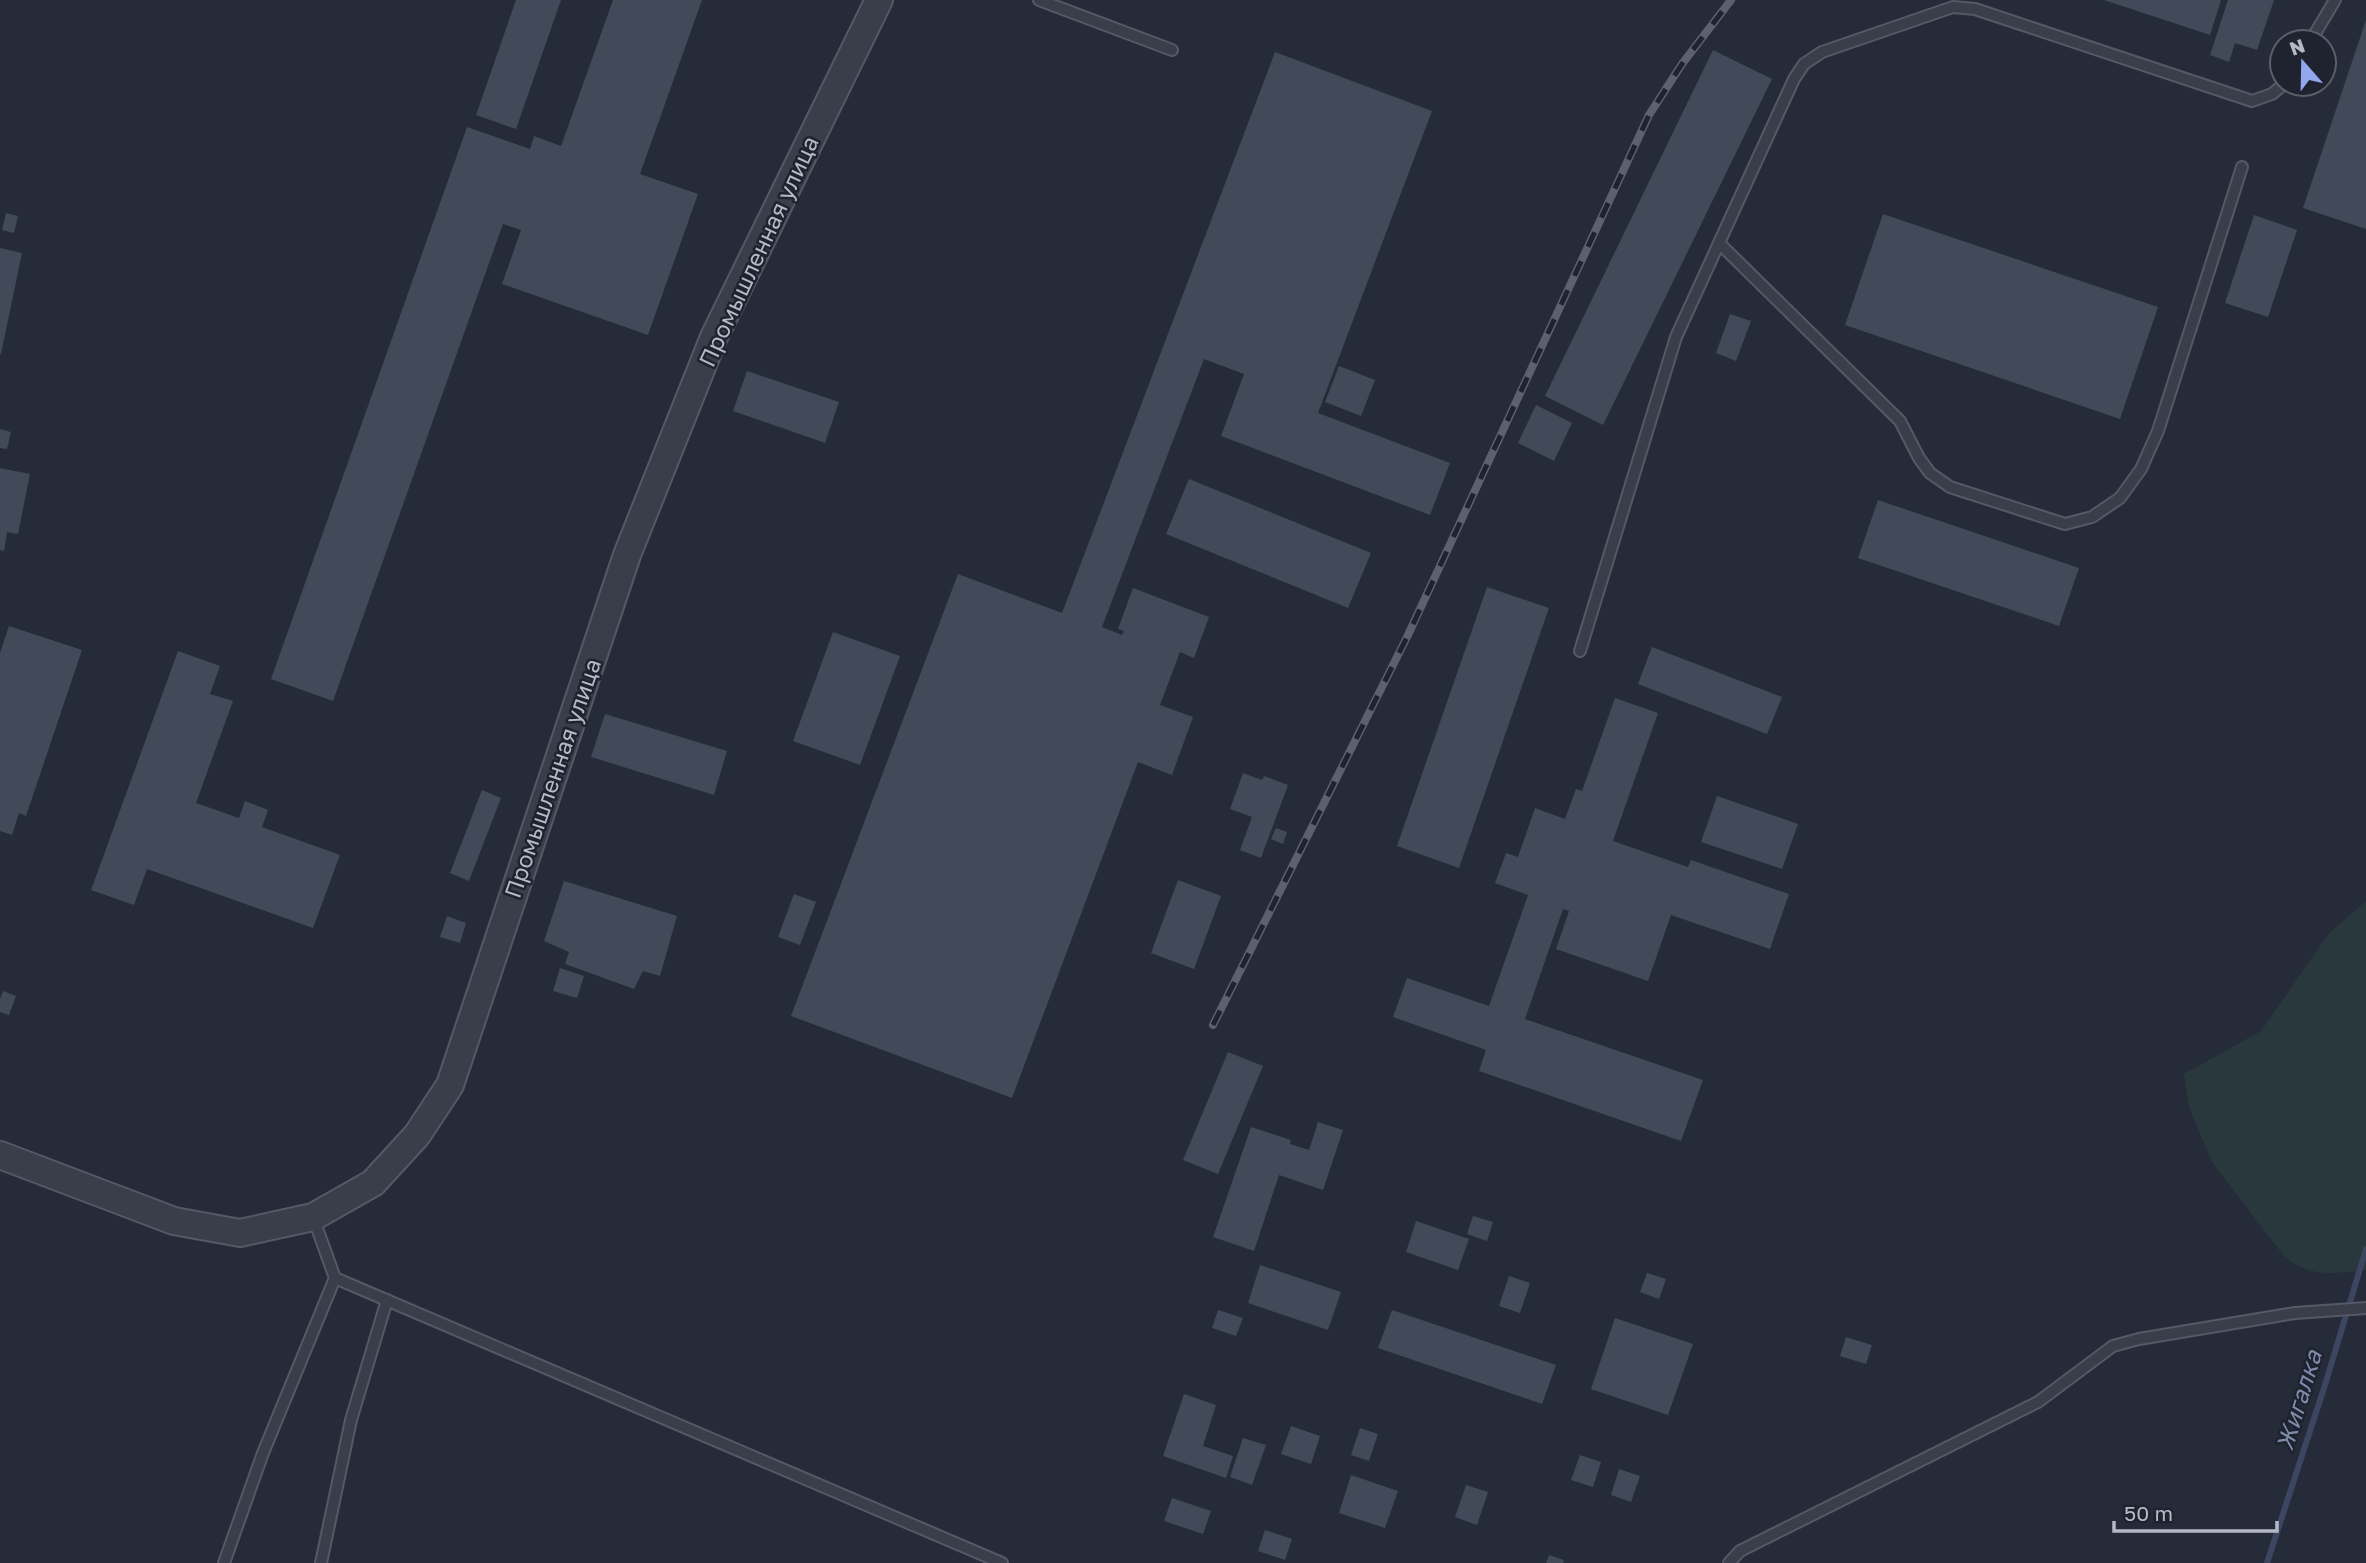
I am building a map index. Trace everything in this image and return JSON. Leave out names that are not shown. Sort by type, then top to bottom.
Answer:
[{"type":"street","name":"Промышленная улица","points":[[0,1155],[174,1221],[240,1233],[313,1217],[373,1183],[417,1135],[450,1085],[627,555],[714,337],[879,0]]},
{"type":"lane","points":[[1039,0],[1172,50]]},
{"type":"lane","points":[[2318,28],[2335,0]]},
{"type":"lane","points":[[1580,651],[1676,337],[1794,79],[1804,64],[1822,52],[1953,7],[1975,9],[2252,101],[2268,95]]},
{"type":"lane","points":[[1719,243],[1900,421],[1930,473],[1950,487],[2065,524],[2092,517],[2120,498],[2141,469],[2158,431],[2242,167]]},
{"type":"lane","points":[[224,1563],[263,1453],[335,1278],[313,1217]]},
{"type":"lane","points":[[335,1278],[1002,1563]]},
{"type":"lane","points":[[321,1563],[351,1420],[387,1300]]},
{"type":"lane","points":[[1729,1563],[1740,1551],[2038,1402],[2113,1346],[2139,1339],[2295,1314],[2366,1308]]},
{"type":"shaded area","points":[[2366,901],[2366,1270],[2322,1273],[2303,1268],[2283,1255],[2212,1162],[2189,1107],[2184,1074],[2261,1031],[2329,933]]},
{"type":"building","points":[[516,0],[561,0],[516,129],[476,115]]},
{"type":"building","points":[[613,0],[702,0],[640,174],[698,194],[648,335],[502,284],[521,230],[503,224],[333,701],[271,679],[467,127],[530,149],[534,136],[561,146]]},
{"type":"building","points":[[2104,0],[2221,0],[2210,35]]},
{"type":"building","points":[[2228,0],[2274,0],[2257,50],[2235,43],[2229,62],[2210,55]]},
{"type":"building","points":[[2366,20],[2366,229],[2303,208]]},
{"type":"building","points":[[1713,50],[1772,79],[1603,425],[1545,396]]},
{"type":"building","points":[[1275,52],[1432,111],[1318,413],[1450,463],[1430,515],[1221,436],[1244,374],[1204,359],[1102,627],[1122,635],[1124,631],[1118,629],[1133,588],[1209,617],[1194,658],[1180,652],[1160,705],[1193,717],[1172,775],[1138,762],[1012,1098],[791,1016],[958,574],[1062,613]]},
{"type":"building","points":[[6,213],[18,216],[14,233],[2,230]]},
{"type":"building","points":[[1883,214],[2158,307],[2120,419],[1845,325]]},
{"type":"building","points":[[2254,215],[2297,230],[2268,317],[2225,303]]},
{"type":"building","points":[[0,248],[22,253],[1,354],[0,354]]},
{"type":"building","points":[[1730,314],[1751,321],[1736,361],[1716,353]]},
{"type":"building","points":[[1339,366],[1375,380],[1361,416],[1325,402]]},
{"type":"building","points":[[747,371],[839,402],[825,443],[733,411]]},
{"type":"building","points":[[1536,405],[1572,423],[1554,461],[1518,443]]},
{"type":"building","points":[[0,429],[11,432],[7,449],[0,448]]},
{"type":"building","points":[[0,468],[30,474],[18,534],[7,532],[4,551],[0,550]]},
{"type":"building","points":[[1189,479],[1371,553],[1348,608],[1166,534]]},
{"type":"building","points":[[1878,500],[2079,568],[2059,626],[1858,558]]},
{"type":"building","points":[[1487,587],[1549,608],[1459,868],[1397,846]]},
{"type":"building","points":[[9,626],[82,650],[26,816],[19,813],[12,835],[0,831],[0,653]]},
{"type":"building","points":[[833,632],[900,656],[860,765],[793,741]]},
{"type":"building","points":[[1652,647],[1782,697],[1767,734],[1638,684]]},
{"type":"building","points":[[178,651],[220,666],[210,694],[233,701],[196,803],[239,818],[245,801],[268,810],[262,827],[340,855],[313,928],[147,869],[134,905],[91,890]]},
{"type":"building","points":[[1615,698],[1658,713],[1613,841],[1688,867],[1691,860],[1789,894],[1770,949],[1671,915],[1648,981],[1556,949],[1569,911],[1563,909],[1525,1019],[1703,1080],[1681,1141],[1479,1071],[1486,1050],[1393,1017],[1407,978],[1489,1006],[1528,895],[1495,883],[1506,853],[1518,857],[1535,808],[1565,819],[1576,789],[1582,791]]},
{"type":"building","points":[[605,714],[727,751],[714,795],[591,757]]},
{"type":"building","points":[[1243,773],[1262,780],[1264,776],[1288,785],[1261,858],[1240,850],[1252,817],[1230,809]]},
{"type":"building","points":[[482,790],[501,798],[469,881],[450,873]]},
{"type":"building","points":[[1717,796],[1798,824],[1782,869],[1701,842]]},
{"type":"building","points":[[1276,828],[1287,832],[1283,844],[1271,839]]},
{"type":"building","points":[[1178,880],[1221,896],[1194,969],[1151,953]]},
{"type":"building","points":[[564,881],[677,916],[660,976],[643,971],[634,989],[565,964],[569,952],[544,941]]},
{"type":"building","points":[[794,894],[816,902],[800,945],[778,937]]},
{"type":"building","points":[[447,916],[466,923],[460,943],[440,937]]},
{"type":"building","points":[[560,968],[584,976],[577,998],[553,991]]},
{"type":"building","points":[[3,991],[16,996],[9,1015],[0,1012]]},
{"type":"building","points":[[1228,1052],[1263,1066],[1218,1174],[1183,1160]]},
{"type":"building","points":[[1318,1122],[1343,1130],[1323,1190],[1279,1175],[1254,1251],[1213,1237],[1251,1127],[1291,1140],[1290,1144],[1309,1150]]},
{"type":"building","points":[[1473,1216],[1493,1222],[1487,1241],[1467,1234]]},
{"type":"building","points":[[1416,1221],[1469,1239],[1458,1270],[1406,1252]]},
{"type":"building","points":[[1260,1265],[1341,1292],[1328,1330],[1248,1303]]},
{"type":"building","points":[[1647,1273],[1666,1279],[1659,1299],[1640,1292]]},
{"type":"building","points":[[1509,1276],[1530,1283],[1520,1313],[1499,1306]]},
{"type":"building","points":[[1218,1310],[1243,1318],[1236,1336],[1212,1328]]},
{"type":"building","points":[[1392,1310],[1556,1365],[1542,1404],[1378,1348]]},
{"type":"building","points":[[1615,1318],[1693,1344],[1668,1415],[1591,1389]]},
{"type":"building","points":[[1846,1337],[1872,1345],[1866,1364],[1840,1356]]},
{"type":"building","points":[[1184,1394],[1216,1405],[1203,1446],[1233,1456],[1226,1478],[1163,1456]]},
{"type":"building","points":[[1291,1426],[1320,1436],[1311,1464],[1281,1454]]},
{"type":"building","points":[[1360,1428],[1378,1434],[1369,1461],[1351,1455]]},
{"type":"building","points":[[1243,1438],[1266,1445],[1252,1485],[1230,1477]]},
{"type":"building","points":[[1580,1455],[1601,1462],[1593,1487],[1571,1480]]},
{"type":"building","points":[[1619,1469],[1640,1476],[1631,1502],[1611,1495]]},
{"type":"building","points":[[1351,1475],[1398,1491],[1385,1528],[1339,1513]]},
{"type":"building","points":[[1466,1485],[1488,1492],[1477,1525],[1455,1517]]},
{"type":"building","points":[[1172,1498],[1211,1511],[1203,1534],[1164,1521]]},
{"type":"building","points":[[1265,1530],[1292,1539],[1285,1560],[1258,1551]]},
{"type":"building","points":[[1549,1555],[1564,1560],[1563,1563],[1546,1563]]},
{"type":"waterway","name":"Жигалка","points":[[2267,1563],[2366,1249]]},
{"type":"railway","points":[[1213,1025],[1408,635],[1649,115],[1682,64],[1731,0]]}]
